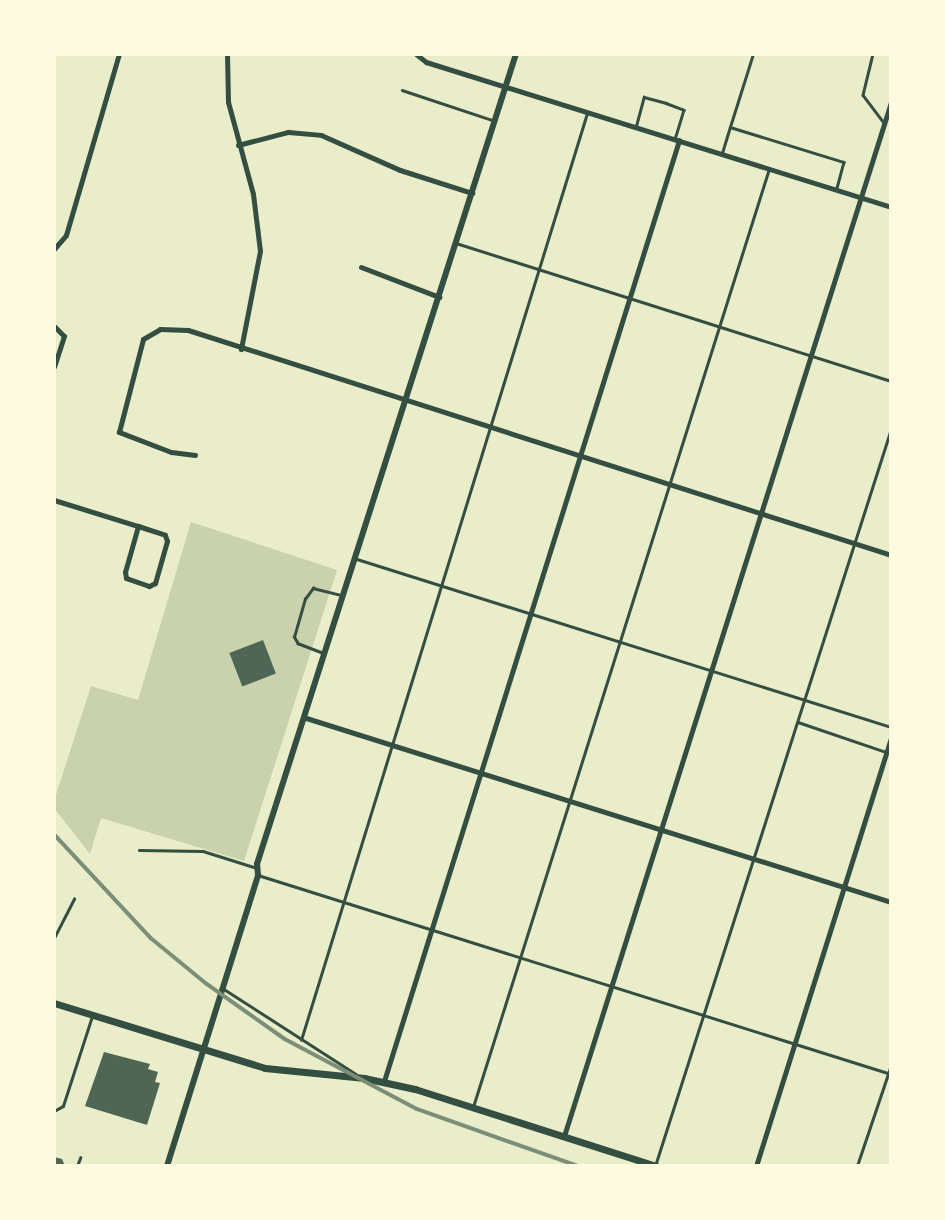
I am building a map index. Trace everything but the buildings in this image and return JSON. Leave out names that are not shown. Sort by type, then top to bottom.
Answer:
[{"type":"main road","points":[[54,1003],[265,1068],[384,1081],[656,1166]]},
{"type":"street","points":[[55,249],[66,234],[119,54]]},
{"type":"street","points":[[227,54],[228,102],[253,194],[260,251],[241,349]]},
{"type":"street","points":[[416,54],[426,62],[891,207]]},
{"type":"street","points":[[167,1166],[224,989],[303,716],[342,595],[357,559],[516,54]]},
{"type":"street","points":[[564,1136],[891,102]]},
{"type":"street","points":[[238,145],[288,132],[321,135],[400,170],[472,192]]},
{"type":"street","points":[[384,1081],[677,139]]},
{"type":"street","points":[[361,267],[439,297]]},
{"type":"street","points":[[54,326],[64,336],[54,366]]},
{"type":"street","points":[[195,454],[171,452],[119,432],[144,339],[150,332],[188,330],[406,402],[891,555]]},
{"type":"street","points":[[54,500],[138,526],[167,541],[155,583],[149,586],[126,578],[125,572],[138,526]]},
{"type":"street","points":[[303,716],[891,902]]},
{"type":"street","points":[[756,1166],[891,738]]},
{"type":"lane","points":[[722,153],[753,54]]},
{"type":"lane","points":[[873,54],[863,96],[884,123]]},
{"type":"lane","points":[[402,90],[495,121]]},
{"type":"lane","points":[[636,126],[644,97],[666,103],[684,110],[677,139]]},
{"type":"lane","points":[[301,1040],[438,584],[588,111]]},
{"type":"lane","points":[[730,127],[844,162],[837,189]]},
{"type":"lane","points":[[474,1107],[722,328],[770,168]]},
{"type":"lane","points":[[456,243],[891,381]]},
{"type":"lane","points":[[656,1166],[891,429]]},
{"type":"lane","points":[[357,559],[891,727]]},
{"type":"lane","points":[[323,653],[299,644],[294,638],[298,620],[313,588],[342,595]]},
{"type":"lane","points":[[798,722],[886,752]]},
{"type":"lane","points":[[139,850],[203,851],[344,902],[889,1074]]},
{"type":"lane","points":[[54,938],[74,899]]},
{"type":"lane","points":[[224,989],[363,1078]]},
{"type":"lane","points":[[54,1111],[63,1106],[92,1016]]},
{"type":"lane","points":[[857,1166],[891,1065]]},
{"type":"lane","points":[[77,1166],[80,1158]]},
{"type":"green space","points":[[191,522],[337,570],[244,861],[101,818],[90,854],[54,808],[54,801],[91,686],[138,700]]},
{"type":"railway","points":[[54,834],[151,938],[207,984],[285,1039],[417,1109],[578,1166]]}]
